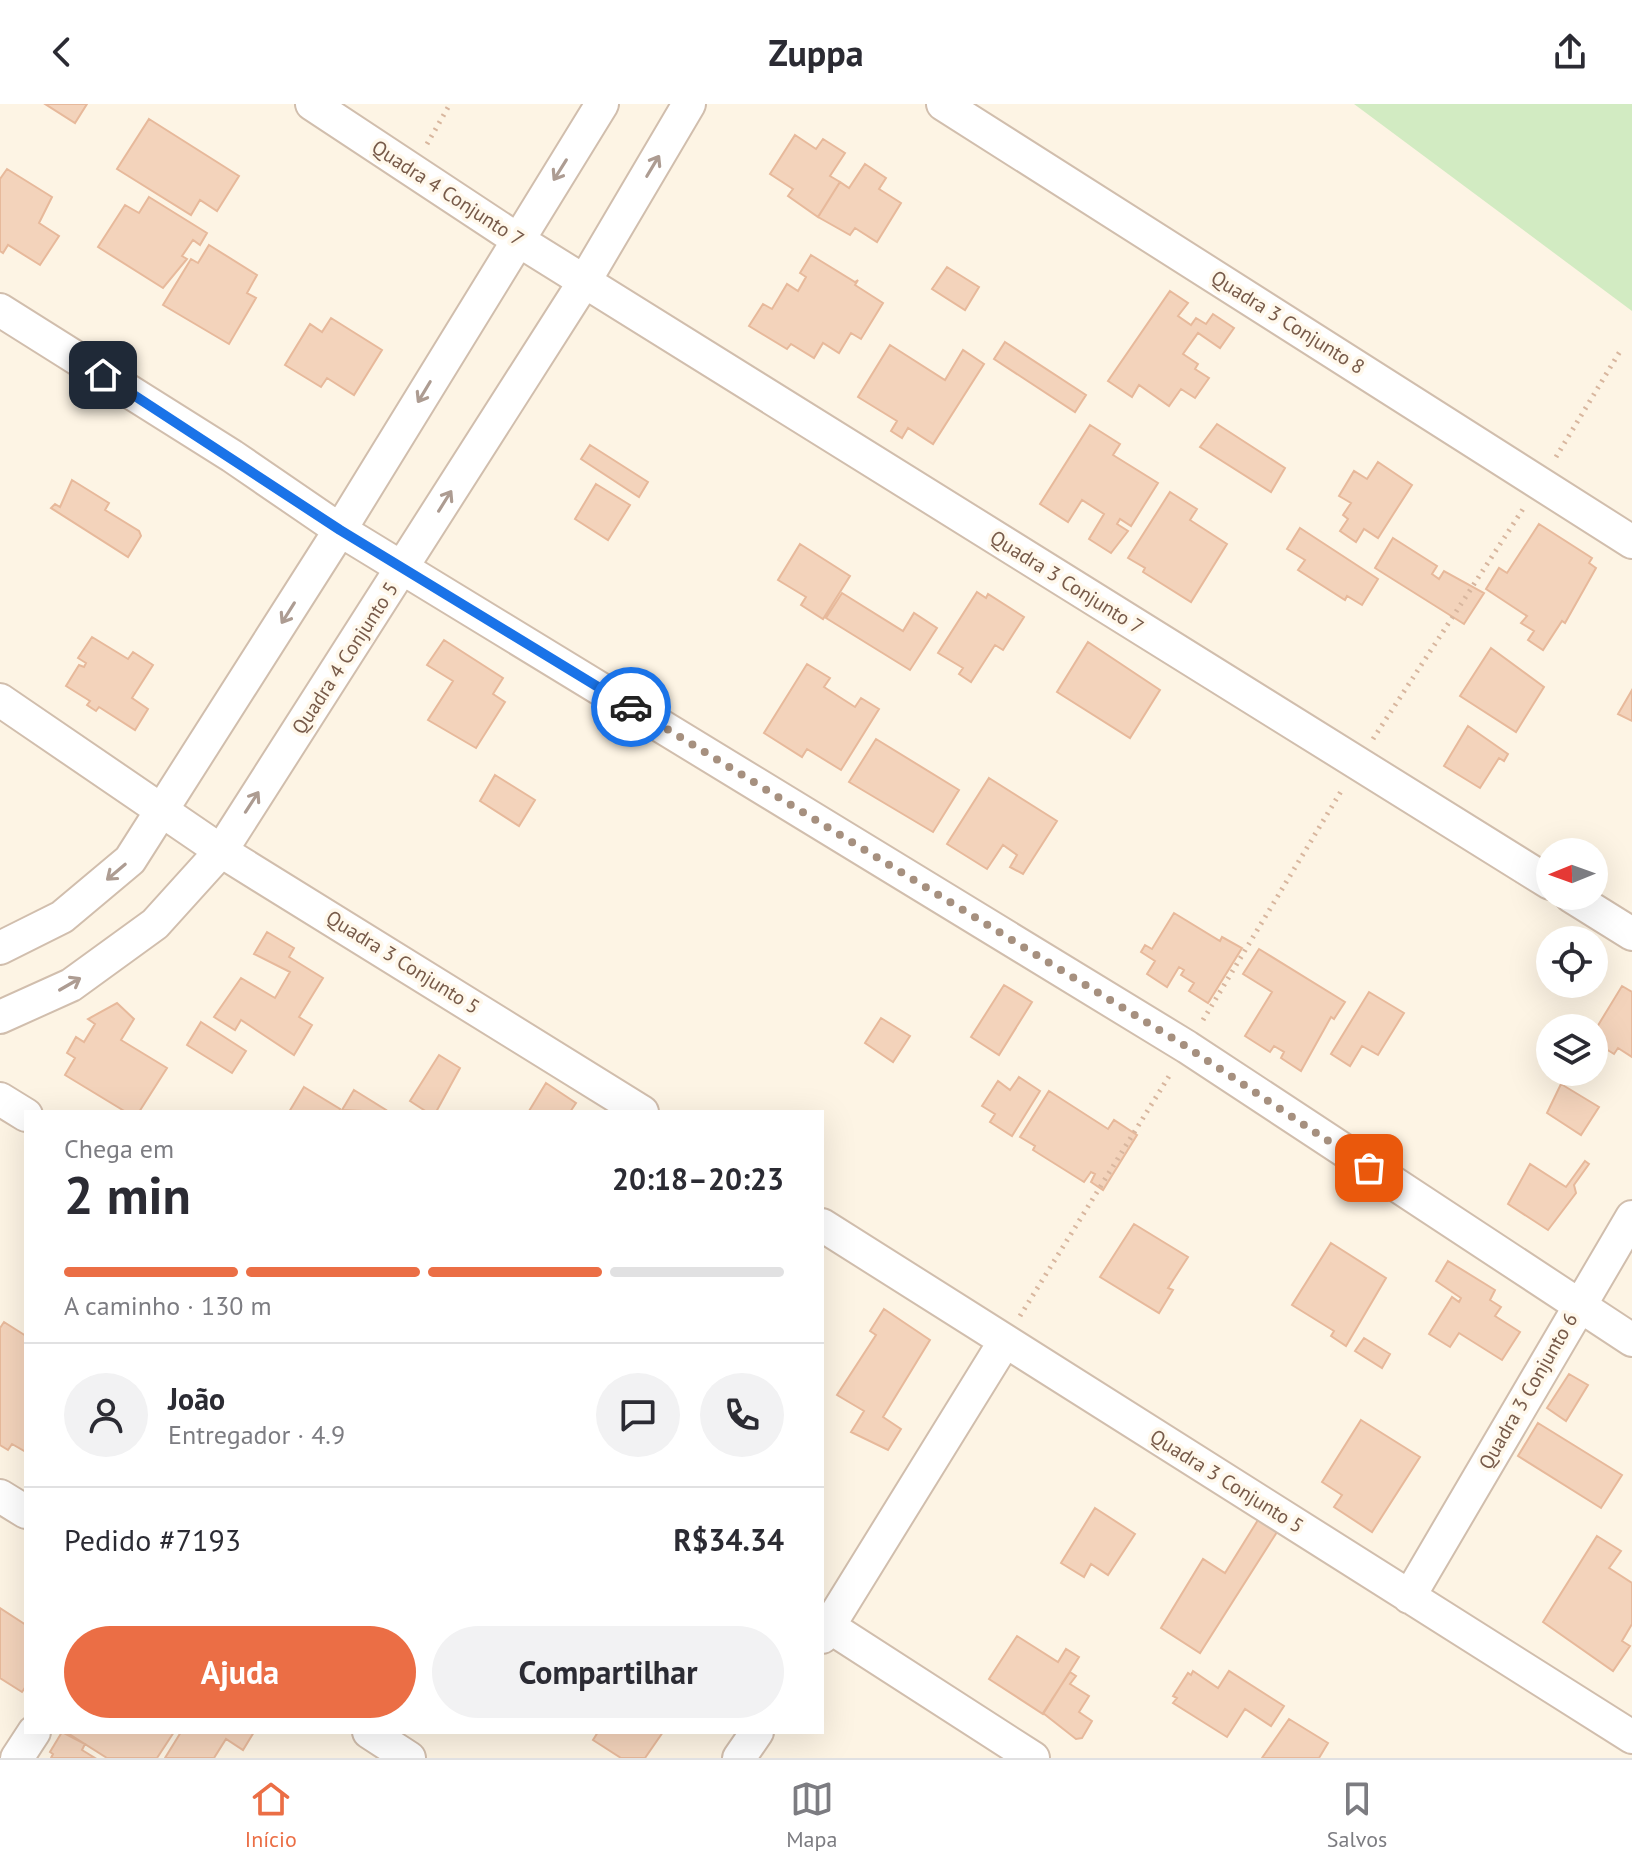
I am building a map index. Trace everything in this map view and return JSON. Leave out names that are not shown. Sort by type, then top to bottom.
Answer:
[{"type":"street","name":"Quadra 4 Conjunto 7","points":[[312,104],[584,282]]},
{"type":"street","points":[[0,948],[62,917],[130,860],[340,530],[602,104]]},
{"type":"street","name":"Quadra 4 Conjunto 5","points":[[0,1017],[71,985],[155,924],[221,851],[584,282],[689,104]]},
{"type":"street","name":"Quadra 3 Conjunto 8","points":[[943,104],[1632,542]]},
{"type":"street","name":"Quadra 3 Conjunto 7","points":[[584,282],[1536,874]]},
{"type":"street","name":"Quadra 3 Conjunto 6","points":[[0,310],[232,456],[340,530],[1187,1047],[1577,1306],[1409,1597]]},
{"type":"street","points":[[0,700],[163,811]]},
{"type":"street","name":"Quadra 3 Conjunto 5","points":[[163,811],[221,851],[639,1110]]},
{"type":"street","points":[[1593,910],[1632,934]]},
{"type":"street","points":[[0,1099],[24,1114]]},
{"type":"street","points":[[1632,1217],[1577,1306],[1632,1340]]},
{"type":"street","name":"Quadra 3 Conjunto 5","points":[[824,1226],[1632,1737]]},
{"type":"street","points":[[1005,1341],[824,1629],[1033,1758]]},
{"type":"street","points":[[0,1496],[24,1511]]},
{"type":"street","points":[[17,1758],[33,1734]]},
{"type":"street","points":[[372,1734],[409,1758]]},
{"type":"street","points":[[739,1758],[756,1734]]},
{"type":"path","points":[[413,169],[450,104]]},
{"type":"path","points":[[1005,1341],[1187,1047],[1357,763],[1540,482],[1622,348]]},
{"type":"green space","points":[[1354,104],[1632,104],[1632,311]]},
{"type":"building","points":[[45,104],[87,104],[75,123]]},
{"type":"building","points":[[149,119],[239,176],[217,211],[200,200],[191,215],[117,169]]},
{"type":"building","points":[[795,135],[816,149],[823,139],[845,153],[830,176],[840,182],[818,217],[788,196],[793,189],[770,174]]},
{"type":"building","points":[[865,164],[886,178],[879,189],[901,203],[877,242],[855,228],[850,235],[818,217],[840,182],[849,188]]},
{"type":"building","points":[[7,169],[52,197],[39,223],[59,236],[40,265],[8,245],[3,253],[0,251],[0,179]]},
{"type":"building","points":[[149,197],[207,233],[200,245],[193,240],[182,256],[187,259],[163,288],[98,247],[125,205],[139,213]]},
{"type":"building","points":[[209,245],[257,275],[247,293],[256,298],[229,344],[163,305],[191,259],[198,263]]},
{"type":"building","points":[[811,255],[855,282],[858,280],[855,285],[883,303],[861,339],[851,333],[839,353],[823,343],[814,358],[791,344],[787,349],[749,326],[763,304],[772,309],[787,284],[798,291],[806,277],[800,273]]},
{"type":"building","points":[[947,267],[979,287],[965,310],[932,289]]},
{"type":"building","points":[[1170,291],[1188,303],[1178,316],[1191,325],[1196,318],[1206,324],[1213,314],[1234,328],[1220,348],[1198,333],[1183,354],[1198,364],[1195,369],[1209,378],[1195,398],[1181,389],[1169,406],[1139,385],[1132,397],[1108,381]]},
{"type":"building","points":[[331,318],[382,350],[354,395],[327,378],[321,387],[285,365],[310,324],[322,332]]},
{"type":"building","points":[[1005,342],[1086,395],[1075,412],[994,359]]},
{"type":"building","points":[[890,345],[945,380],[963,350],[984,364],[933,444],[908,428],[902,438],[891,431],[897,421],[858,397]]},
{"type":"building","points":[[1217,424],[1285,468],[1271,492],[1200,447]]},
{"type":"building","points":[[1090,425],[1120,444],[1113,455],[1158,483],[1131,526],[1120,519],[1117,524],[1128,531],[1111,553],[1089,539],[1104,514],[1082,500],[1068,522],[1040,504]]},
{"type":"building","points":[[590,445],[648,482],[639,497],[581,459]]},
{"type":"building","points":[[1378,462],[1412,485],[1378,538],[1364,529],[1356,542],[1340,531],[1348,519],[1343,515],[1351,503],[1339,496],[1354,471],[1367,479]]},
{"type":"building","points":[[72,480],[109,503],[105,510],[139,531],[141,536],[128,557],[51,508],[55,504],[60,507]]},
{"type":"building","points":[[596,484],[630,505],[608,540],[575,519]]},
{"type":"building","points":[[1170,492],[1197,509],[1190,520],[1227,544],[1191,602],[1143,572],[1145,568],[1128,558]]},
{"type":"building","points":[[1539,524],[1592,558],[1589,563],[1596,568],[1565,623],[1562,621],[1543,650],[1528,640],[1534,631],[1521,623],[1527,616],[1486,589],[1499,568],[1507,573]]},
{"type":"building","points":[[1300,528],[1378,579],[1362,605],[1347,596],[1345,600],[1298,570],[1305,560],[1287,549]]},
{"type":"building","points":[[1393,538],[1437,566],[1432,574],[1439,579],[1444,571],[1484,593],[1464,624],[1375,568]]},
{"type":"building","points":[[800,544],[850,576],[823,619],[801,605],[806,597],[778,580]]},
{"type":"building","points":[[977,592],[986,598],[988,594],[1024,617],[1003,650],[995,645],[971,682],[959,674],[963,668],[938,653]]},
{"type":"building","points":[[842,593],[903,631],[914,613],[937,628],[910,670],[826,618]]},
{"type":"building","points":[[92,637],[128,659],[133,652],[153,665],[132,698],[148,709],[135,730],[99,707],[96,711],[87,705],[90,701],[66,686],[79,665],[84,667],[86,663],[78,658]]},
{"type":"building","points":[[444,640],[503,678],[493,694],[505,702],[476,748],[428,720],[453,681],[427,665]]},
{"type":"building","points":[[1088,642],[1160,690],[1130,738],[1057,692]]},
{"type":"building","points":[[1491,648],[1544,687],[1516,732],[1460,696]]},
{"type":"building","points":[[807,664],[830,678],[824,687],[855,707],[861,698],[879,709],[841,770],[807,749],[802,757],[764,733]]},
{"type":"building","points":[[1632,690],[1632,721],[1618,714]]},
{"type":"building","points":[[1468,726],[1508,754],[1504,761],[1499,758],[1480,788],[1444,766]]},
{"type":"building","points":[[876,739],[959,790],[933,832],[849,782]]},
{"type":"building","points":[[495,775],[535,800],[519,826],[480,801]]},
{"type":"building","points":[[989,778],[1057,821],[1023,874],[1010,867],[1017,855],[1003,845],[987,869],[947,844]]},
{"type":"building","points":[[1174,913],[1220,941],[1222,937],[1242,948],[1208,1003],[1189,991],[1194,983],[1181,975],[1184,970],[1179,967],[1167,987],[1147,974],[1155,961],[1141,952],[1145,945],[1152,949]]},
{"type":"building","points":[[267,932],[294,948],[289,957],[323,978],[299,1017],[312,1025],[294,1055],[241,1020],[235,1030],[214,1017],[241,978],[275,998],[290,972],[254,954]]},
{"type":"building","points":[[1259,949],[1345,1002],[1334,1019],[1331,1017],[1301,1071],[1281,1058],[1284,1052],[1274,1046],[1270,1052],[1245,1036],[1272,992],[1243,974]]},
{"type":"building","points":[[1004,985],[1032,1002],[999,1055],[971,1037]]},
{"type":"building","points":[[1622,986],[1632,992],[1632,1057],[1618,1048],[1614,1054],[1608,1050],[1608,1014],[1605,1014]]},
{"type":"building","points":[[1369,992],[1404,1013],[1378,1055],[1362,1046],[1350,1066],[1331,1054]]},
{"type":"building","points":[[117,1003],[134,1019],[121,1040],[167,1068],[140,1110],[123,1110],[65,1075],[75,1058],[67,1053],[76,1037],[84,1042],[95,1024],[88,1019]]},
{"type":"building","points":[[881,1018],[910,1036],[893,1062],[865,1043]]},
{"type":"building","points":[[201,1022],[246,1051],[232,1073],[187,1045]]},
{"type":"building","points":[[439,1055],[460,1068],[437,1110],[424,1110],[410,1101]]},
{"type":"building","points":[[1019,1077],[1040,1091],[1012,1136],[990,1122],[995,1114],[982,1106],[998,1081],[1010,1090]]},
{"type":"building","points":[[546,1083],[576,1103],[571,1110],[530,1110]]},
{"type":"building","points":[[1560,1086],[1599,1107],[1581,1135],[1547,1113]]},
{"type":"building","points":[[304,1087],[340,1109],[340,1110],[290,1110]]},
{"type":"building","points":[[354,1090],[386,1110],[342,1110]]},
{"type":"building","points":[[1049,1091],[1108,1129],[1114,1120],[1137,1135],[1103,1190],[1091,1182],[1095,1174],[1091,1172],[1084,1182],[1033,1150],[1035,1146],[1020,1137]]},
{"type":"building","points":[[1585,1161],[1589,1164],[1574,1185],[1576,1193],[1548,1230],[1508,1204],[1530,1164],[1566,1187]]},
{"type":"building","points":[[1134,1224],[1188,1257],[1168,1288],[1173,1290],[1159,1313],[1100,1277]]},
{"type":"building","points":[[1331,1243],[1386,1278],[1346,1346],[1331,1336],[1334,1331],[1292,1305]]},
{"type":"building","points":[[1448,1261],[1495,1290],[1490,1300],[1501,1307],[1495,1316],[1520,1332],[1502,1360],[1459,1333],[1450,1347],[1429,1334],[1452,1297],[1459,1302],[1461,1298],[1436,1281]]},
{"type":"building","points":[[884,1309],[930,1340],[883,1417],[901,1429],[888,1450],[851,1432],[864,1411],[837,1395],[876,1335],[870,1331]]},
{"type":"building","points":[[4,1322],[24,1335],[24,1451],[12,1444],[8,1450],[0,1445],[0,1328]]},
{"type":"building","points":[[1364,1338],[1390,1354],[1382,1368],[1355,1351]]},
{"type":"building","points":[[1569,1374],[1588,1385],[1566,1421],[1547,1408]]},
{"type":"building","points":[[1361,1420],[1420,1457],[1372,1532],[1334,1507],[1342,1495],[1322,1482]]},
{"type":"building","points":[[1538,1423],[1622,1475],[1601,1508],[1518,1456]]},
{"type":"building","points":[[1095,1508],[1135,1534],[1108,1575],[1091,1564],[1084,1577],[1061,1563]]},
{"type":"building","points":[[1258,1520],[1277,1532],[1200,1653],[1161,1628],[1203,1559],[1225,1573]]},
{"type":"building","points":[[1597,1536],[1621,1551],[1609,1568],[1632,1583],[1632,1624],[1622,1641],[1630,1646],[1613,1671],[1543,1622]]},
{"type":"building","points":[[0,1608],[24,1624],[24,1689],[22,1692],[0,1678]]},
{"type":"building","points":[[1017,1636],[1058,1662],[1066,1649],[1079,1657],[1043,1714],[989,1679]]},
{"type":"building","points":[[1193,1671],[1218,1688],[1229,1671],[1284,1706],[1271,1726],[1245,1709],[1227,1737],[1173,1703],[1177,1698],[1173,1696],[1188,1673],[1191,1675]]},
{"type":"building","points":[[1070,1672],[1076,1676],[1070,1684],[1089,1696],[1079,1712],[1092,1721],[1082,1738],[1076,1739],[1043,1713]]},
{"type":"building","points":[[1289,1719],[1328,1743],[1319,1758],[1262,1758]]},
{"type":"building","points":[[61,1734],[66,1734],[85,1744],[82,1750],[95,1758],[51,1758],[53,1754],[50,1752]]},
{"type":"building","points":[[69,1734],[173,1734],[157,1758],[107,1758]]},
{"type":"building","points":[[180,1734],[253,1734],[243,1750],[226,1739],[214,1758],[165,1758]]},
{"type":"building","points":[[597,1734],[662,1734],[645,1758],[621,1758],[593,1740]]},
{"type":"way so far","points":[[631,707],[1187,1047],[1369,1168]]},
{"type":"route","points":[[103,375],[232,456],[340,530],[631,707]]}]
